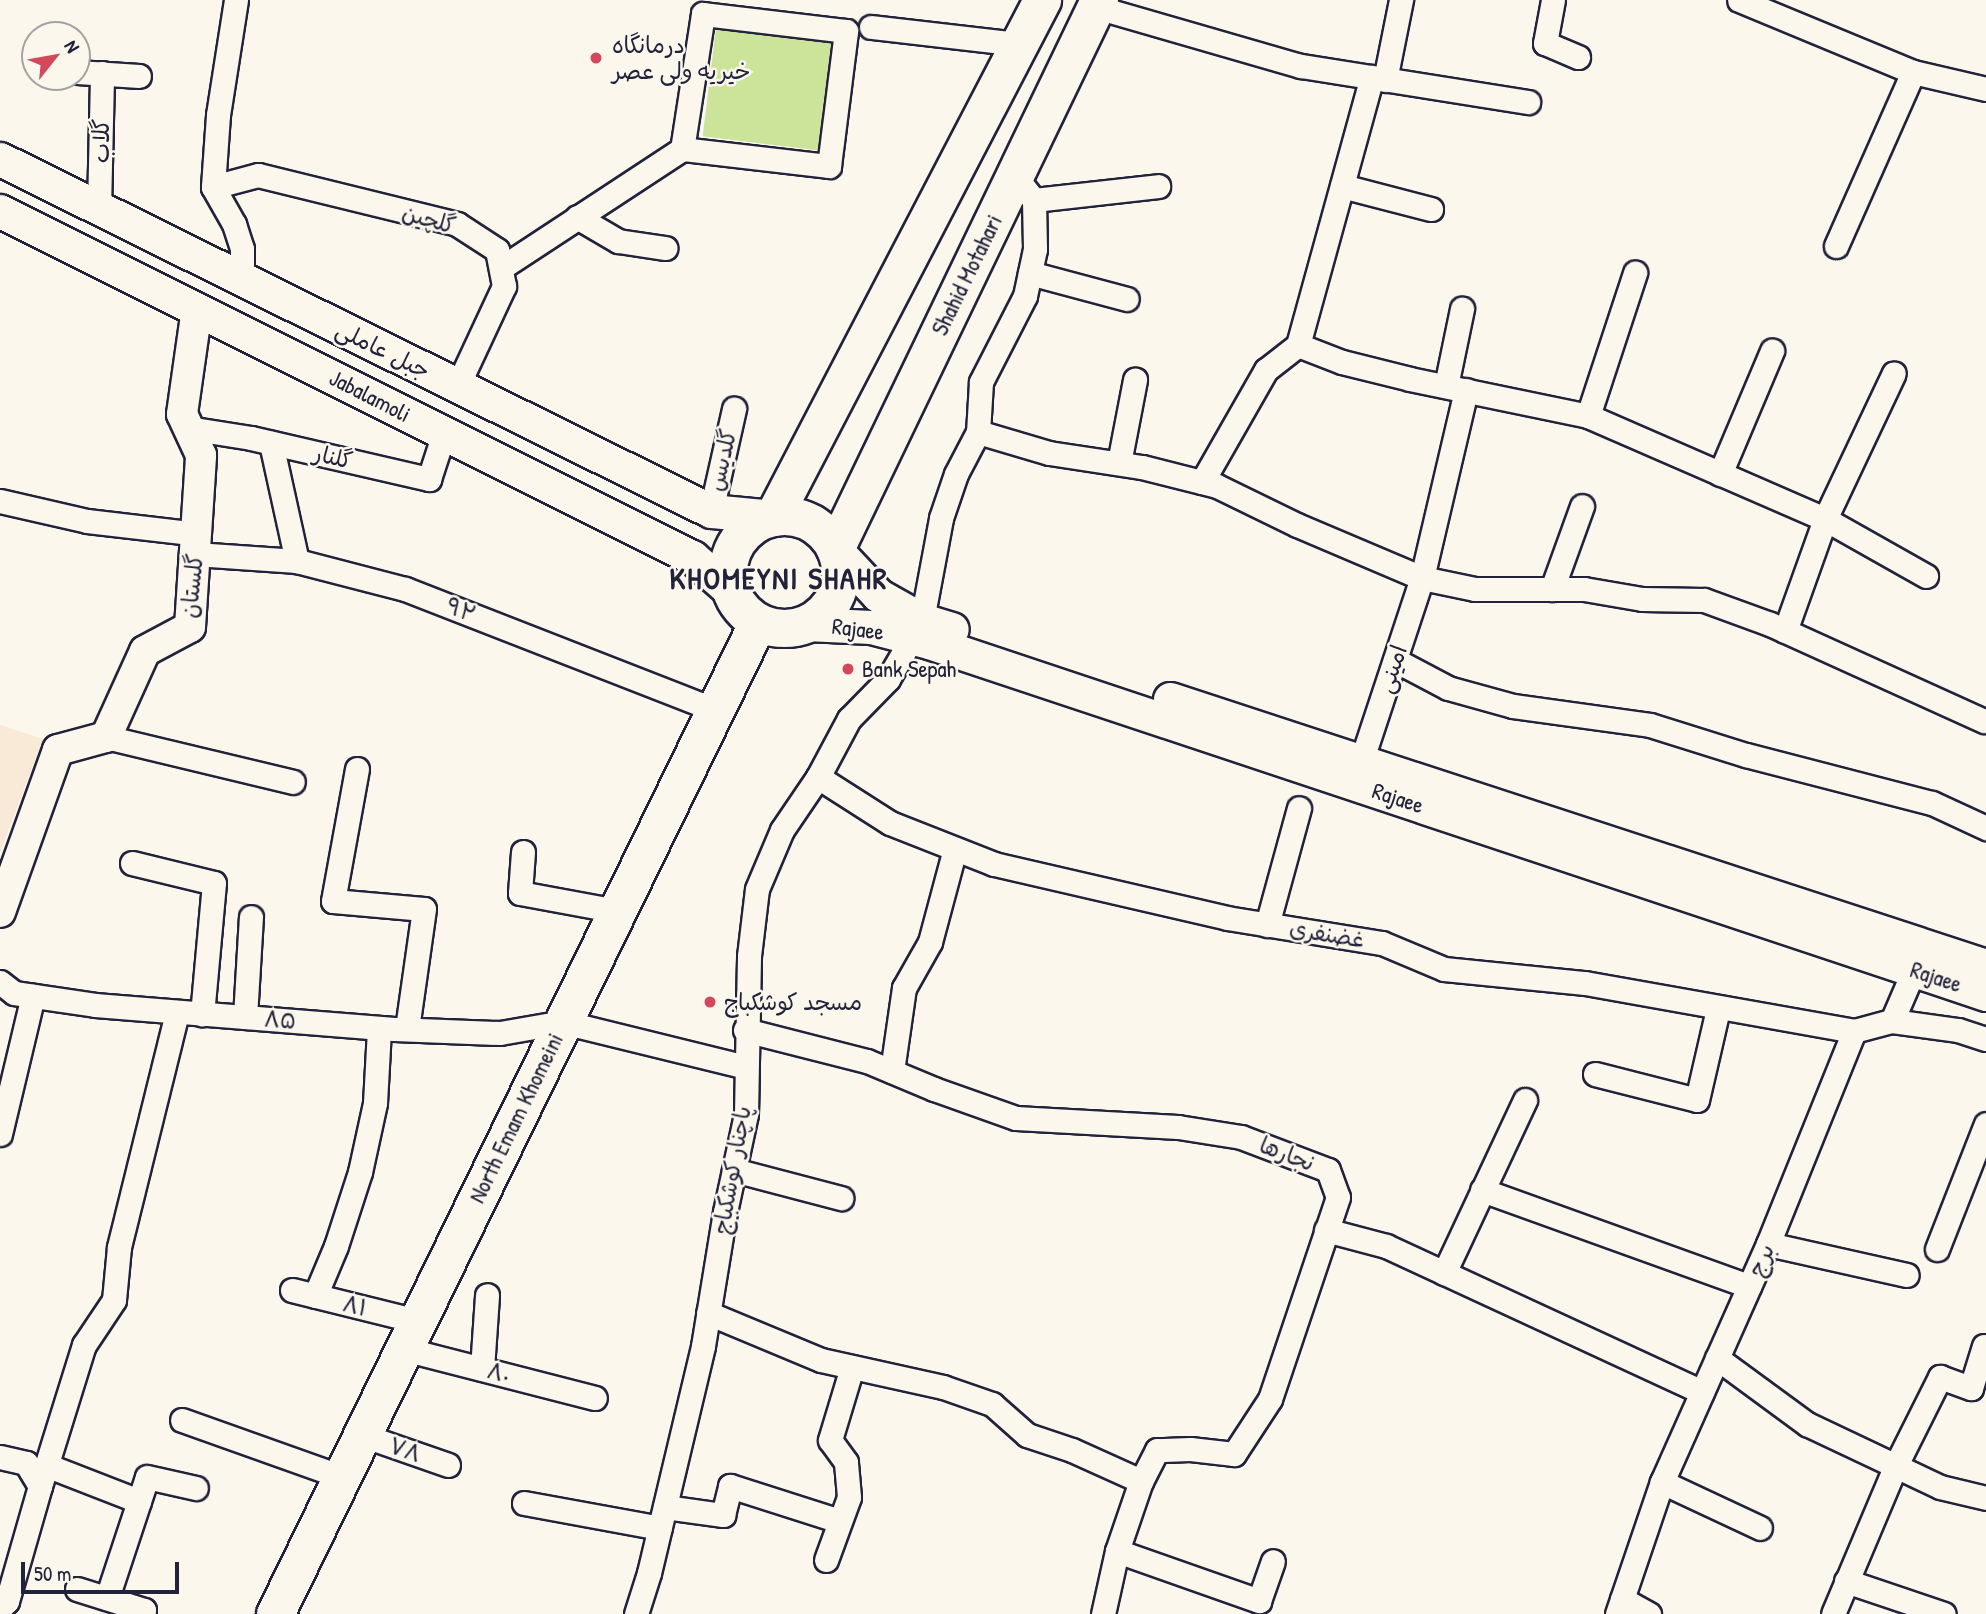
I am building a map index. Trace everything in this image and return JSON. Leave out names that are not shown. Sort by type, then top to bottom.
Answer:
[{"type":"main road","points":[[773,517],[1042,0]]},
{"type":"main road","name":"Shahid Motahari","points":[[835,549],[1024,188],[1098,3]]},
{"type":"main road","name":"جبل عاملی","points":[[0,159],[705,508],[773,517]]},
{"type":"main road","name":"Jabalamoli","points":[[0,211],[692,557],[732,592]]},
{"type":"main road","points":[[673,548],[695,538],[705,508]]},
{"type":"main road","points":[[792,516],[810,522],[825,533],[835,549],[840,567],[839,584],[833,601],[821,615],[806,624],[782,628],[758,622],[738,604],[732,592],[728,573],[731,554],[740,537],[755,524],[773,517],[792,516]]},
{"type":"main road","name":"Rajaee","points":[[835,549],[878,595],[917,629],[1986,994]]},
{"type":"main road","name":"North Emam Khomeini","points":[[275,1614],[758,622]]},
{"type":"main road","name":"Rajaee","points":[[806,624],[917,629],[1362,759],[1986,966]]},
{"type":"street","points":[[236,0],[218,114],[213,187],[234,224],[242,249],[242,281]]},
{"type":"street","points":[[1202,482],[1266,370],[1298,345],[1342,186],[1401,0]]},
{"type":"street","points":[[1553,0],[1545,43],[1577,57]]},
{"type":"street","points":[[1739,0],[1913,72],[1986,89]]},
{"type":"street","points":[[1098,3],[1301,66],[1528,102]]},
{"type":"street","points":[[457,387],[504,286],[501,268],[681,149],[829,166],[846,31],[703,14],[681,149]]},
{"type":"street","points":[[870,27],[1019,44]]},
{"type":"street","points":[[1836,246],[1913,72]]},
{"type":"street","points":[[91,73],[139,76]]},
{"type":"street","name":"گلاب","points":[[99,209],[102,74]]},
{"type":"street","name":"گلچین","points":[[213,187],[258,175],[457,225],[497,250],[501,268]]},
{"type":"street","points":[[1158,186],[1024,188],[1035,249],[1025,296],[981,382],[978,432],[1049,453],[1119,463],[1217,486],[1297,525],[1422,578],[1475,589],[1584,589],[1642,598],[1704,600],[1786,631],[1984,721]]},
{"type":"street","points":[[1342,186],[1431,209]]},
{"type":"street","points":[[578,217],[618,241],[664,248]]},
{"type":"street","points":[[1030,273],[1127,299]]},
{"type":"street","points":[[1588,416],[1635,273]]},
{"type":"street","name":"گلستان","points":[[106,737],[145,651],[190,627],[201,455],[182,414],[197,309]]},
{"type":"street","name":"امینی","points":[[1362,759],[1422,578],[1456,388],[1462,309]]},
{"type":"street","points":[[1298,345],[1342,362],[1588,416],[1825,519],[1926,576]]},
{"type":"street","points":[[1720,474],[1772,351]]},
{"type":"street","points":[[1786,631],[1825,519],[1894,373]]},
{"type":"street","points":[[1119,463],[1135,380]]},
{"type":"street","name":"گلدیس","points":[[705,508],[734,408]]},
{"type":"street","name":"گلنار","points":[[188,428],[271,443],[429,479],[444,433]]},
{"type":"street","name":"پاچنار کوشکباج","points":[[636,1614],[662,1518],[708,1313],[746,1114],[745,1030],[749,956],[757,888],[782,830],[817,778],[849,719],[888,679],[917,629],[941,518],[956,474],[978,432]]},
{"type":"street","points":[[271,443],[296,561]]},
{"type":"street","name":"۹۲","points":[[0,501],[196,544],[296,561],[405,589],[715,710]]},
{"type":"street","points":[[1552,589],[1582,506]]},
{"type":"street","points":[[1395,660],[1448,688],[1513,706],[1650,725],[1746,755],[1932,803],[1986,828]]},
{"type":"street","points":[[0,912],[58,750],[106,737],[293,782]]},
{"type":"street","points":[[357,769],[332,901],[424,909],[407,1030]]},
{"type":"street","name":"غضنفری","points":[[817,778],[890,823],[994,864],[1267,925],[1382,943],[1444,969],[1585,983],[1718,1009],[1804,1020],[1854,1031]]},
{"type":"street","points":[[1267,925],[1299,808]]},
{"type":"street","points":[[892,1071],[904,988],[930,942],[955,849]]},
{"type":"street","points":[[523,852],[520,893],[617,911]]},
{"type":"street","points":[[132,863],[214,883],[202,1014]]},
{"type":"street","points":[[245,1017],[251,918]]},
{"type":"street","points":[[1892,1021],[1914,970]]},
{"type":"street","name":"۸۵","points":[[0,982],[14,993],[95,1005],[407,1030],[499,1032],[563,1022]]},
{"type":"street","points":[[0,1134],[33,996]]},
{"type":"street","points":[[1595,1074],[1697,1100],[1718,1009]]},
{"type":"street","points":[[0,1608],[7,1601],[84,1345],[114,1300],[119,1247],[177,1012]]},
{"type":"street","points":[[1854,1031],[1892,1021],[1958,1030],[1986,1039]]},
{"type":"street","points":[[563,1022],[746,1067]]},
{"type":"street","points":[[314,1296],[336,1246],[360,1172],[375,1103],[379,1028]]},
{"type":"street","name":"نجارها","points":[[745,1030],[867,1061],[1016,1118],[1178,1127],[1241,1137],[1328,1170],[1338,1197],[1270,1399],[1234,1454],[1190,1449],[1157,1450],[1141,1481],[1117,1551],[1103,1614]]},
{"type":"street","name":"برج","points":[[1620,1606],[1662,1482],[1768,1244],[1854,1031]]},
{"type":"street","points":[[1444,1273],[1525,1100]]},
{"type":"street","points":[[1937,1249],[1986,1124]]},
{"type":"street","points":[[734,1170],[841,1198]]},
{"type":"street","points":[[1482,1191],[1749,1286]]},
{"type":"street","points":[[1326,1230],[1386,1246],[1702,1392]]},
{"type":"street","points":[[1768,1244],[1907,1275]]},
{"type":"street","name":"۸۱","points":[[292,1290],[314,1296],[411,1335]]},
{"type":"street","points":[[482,1369],[487,1295]]},
{"type":"street","points":[[708,1313],[821,1360],[943,1387],[992,1404],[1027,1435],[1072,1450],[1141,1481]]},
{"type":"street","name":"۸۰","points":[[411,1335],[482,1369],[595,1398]]},
{"type":"street","points":[[1833,1614],[1895,1467],[1940,1377],[1971,1388],[1984,1346]]},
{"type":"street","points":[[1717,1359],[1807,1424],[1940,1487],[1986,1498]]},
{"type":"street","points":[[826,1560],[849,1497],[846,1462],[830,1440],[852,1367]]},
{"type":"street","points":[[182,1420],[342,1477]]},
{"type":"street","name":"۷۸","points":[[362,1435],[448,1465]]},
{"type":"street","points":[[0,1457],[26,1463],[43,1476],[139,1501]]},
{"type":"street","points":[[107,1598],[147,1476],[196,1488]]},
{"type":"street","points":[[1662,1482],[1760,1528]]},
{"type":"street","points":[[524,1503],[662,1518],[723,1515],[730,1486],[840,1521]]},
{"type":"street","points":[[1117,1551],[1259,1601],[1273,1561]]},
{"type":"street","points":[[1846,1581],[1944,1614]]},
{"type":"street","points":[[78,1589],[144,1610],[143,1614]]},
{"type":"street","points":[[1620,1606],[1648,1614]]},
{"type":"shaded area","points":[[0,725],[43,739],[0,853]]},
{"type":"green space","points":[[716,28],[831,42],[818,150],[703,136]]},
{"type":"place","name":"درمانگاه خیریه ولی عصر","points":[[596,58]]},
{"type":"place","name":"Bank Sepah","points":[[848,669]]},
{"type":"place","name":"مسجد کوشکباج","points":[[710,1002]]},
{"type":"district","name":"KHOMEYNI SHAHR","points":[[779,578]]}]
